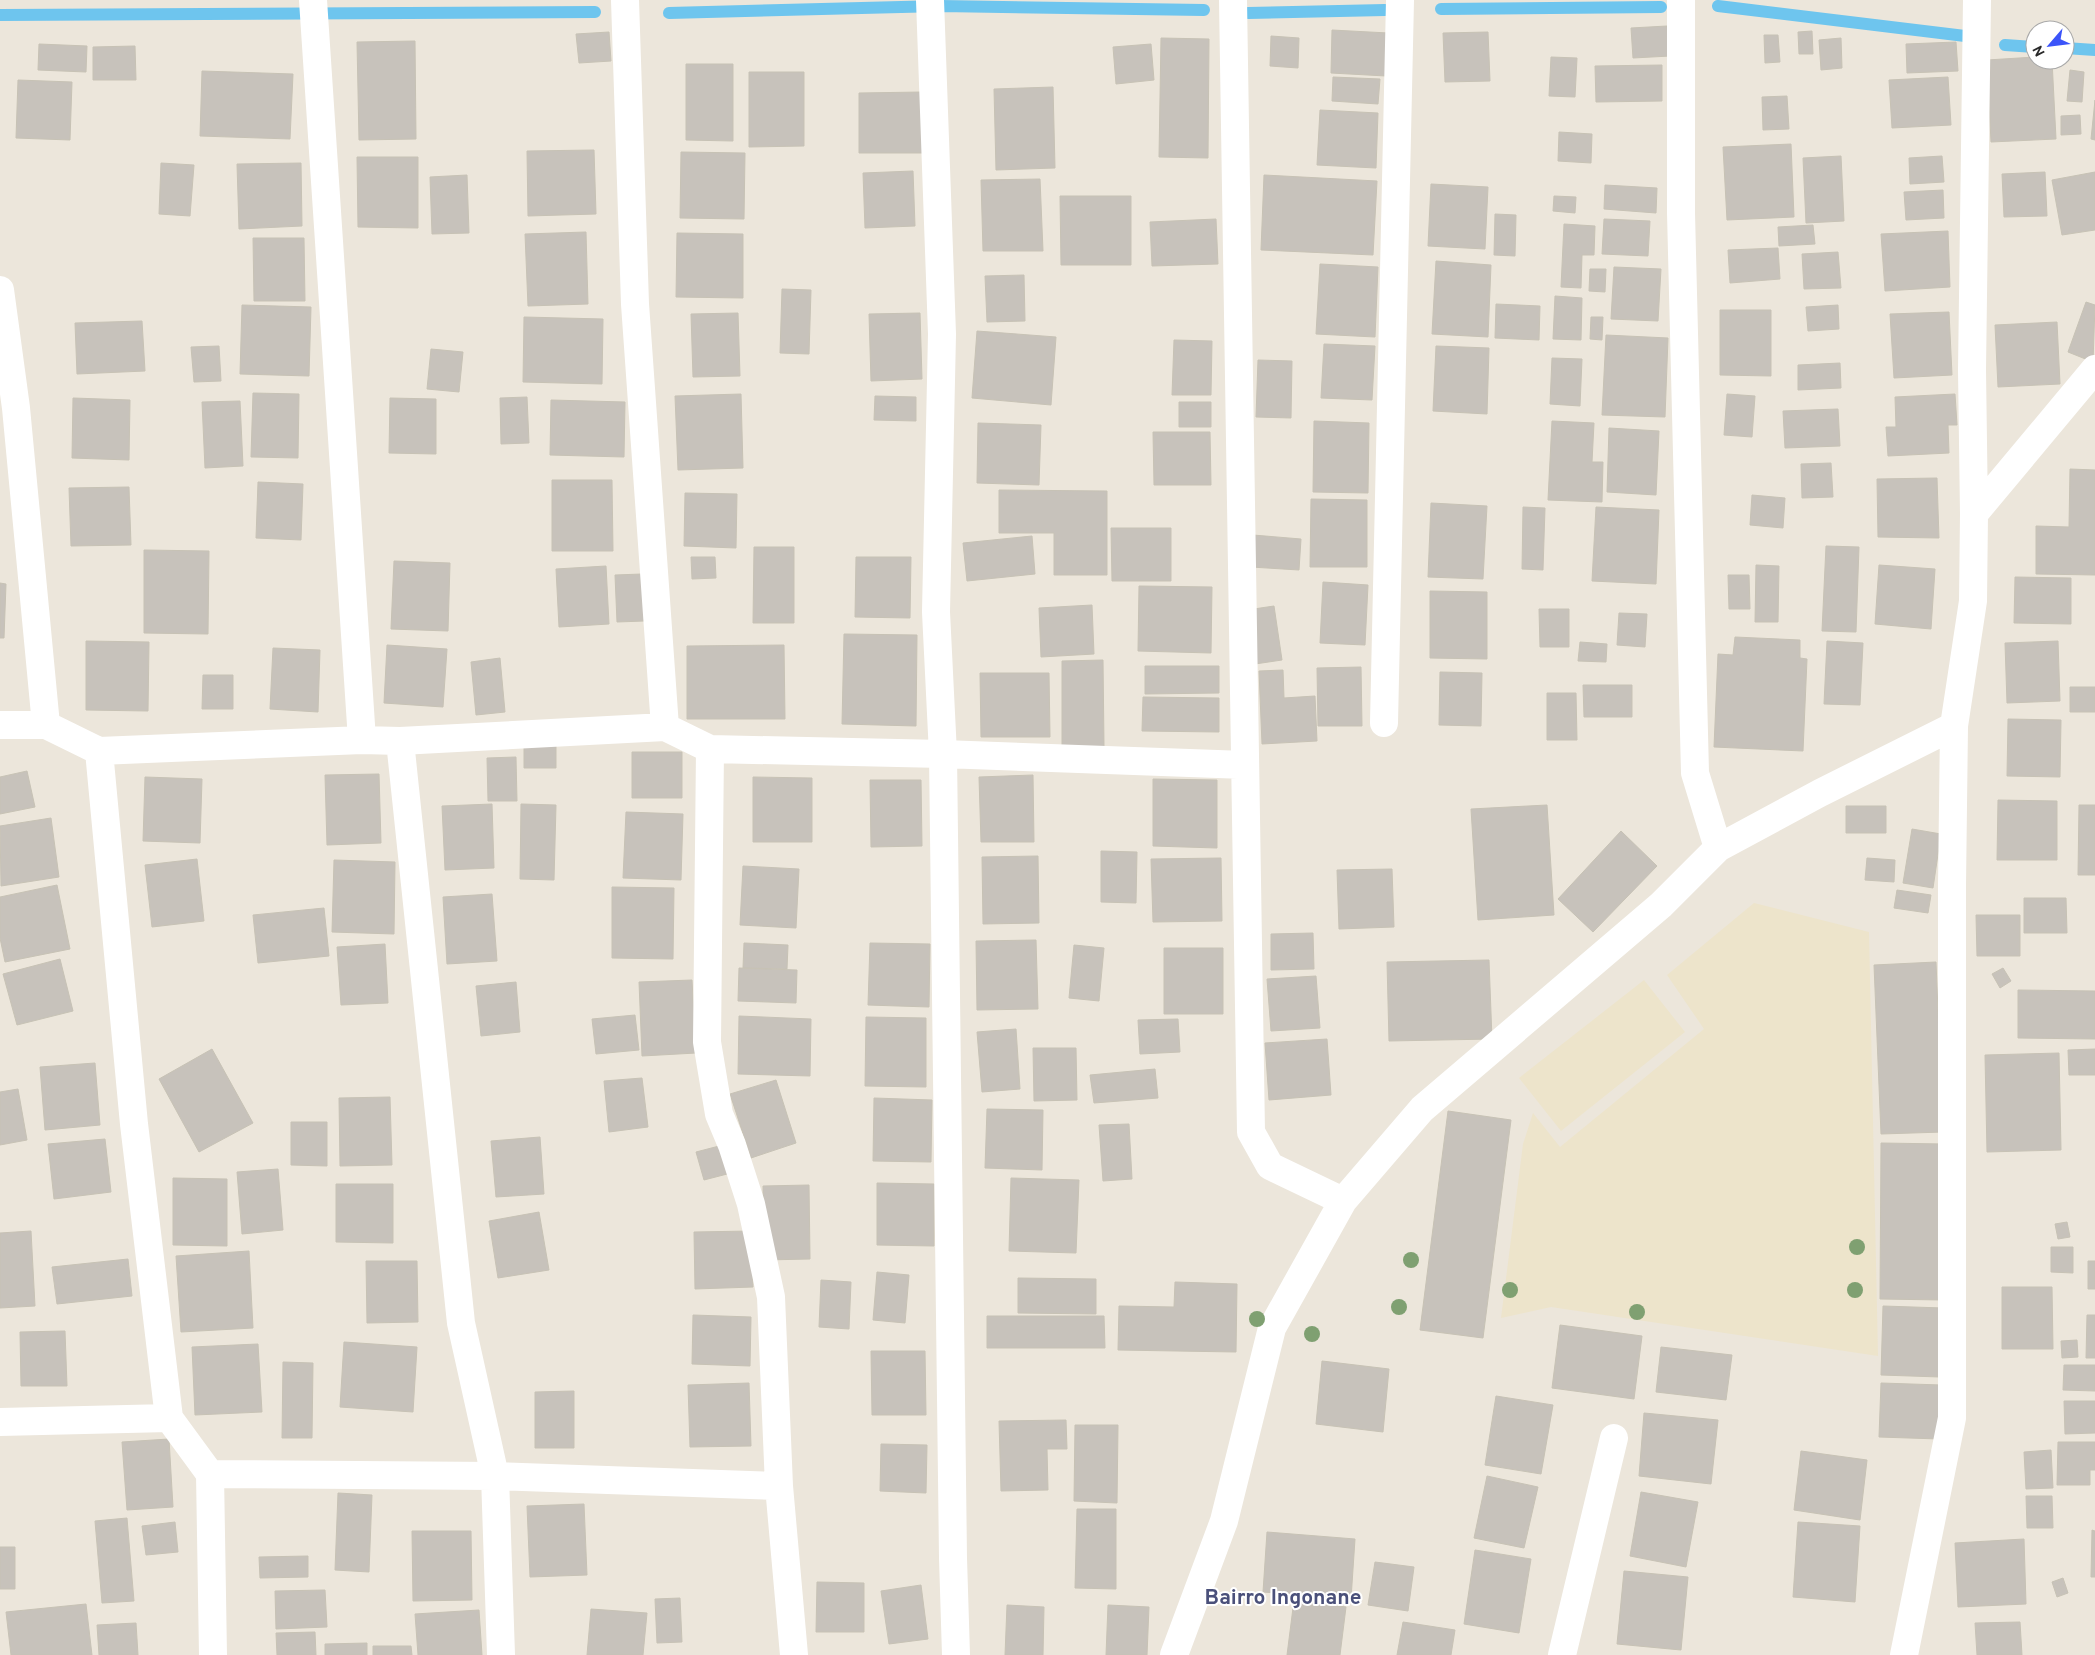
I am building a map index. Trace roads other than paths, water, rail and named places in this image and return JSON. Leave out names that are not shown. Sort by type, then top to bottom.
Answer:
[{"type":"street","points":[[313,0],[362,740]]},
{"type":"street","points":[[625,0],[635,304],[665,727]]},
{"type":"street","points":[[930,0],[942,334],[936,612],[943,754],[953,1558],[956,1655]]},
{"type":"street","points":[[1232,0],[1250,1132],[1270,1166],[1343,1201]]},
{"type":"street","points":[[1384,722],[1400,0]]},
{"type":"street","points":[[1681,0],[1681,213],[1695,773],[1718,848]]},
{"type":"street","points":[[1904,1655],[1952,1418],[1952,885],[1954,726],[1973,601],[1972,370],[1977,0]]},
{"type":"street","points":[[0,290],[8,409],[46,725]]},
{"type":"street","points":[[1974,514],[2095,369]]},
{"type":"street","points":[[0,725],[46,725],[99,751],[362,740],[400,741],[665,727],[710,749],[943,754],[1245,765]]},
{"type":"street","points":[[1174,1655],[1224,1521],[1272,1328],[1343,1201],[1422,1110],[1661,905],[1718,848],[1820,793],[1954,726]]},
{"type":"street","points":[[400,741],[461,1323],[495,1476],[501,1655]]},
{"type":"street","points":[[710,749],[707,1042],[717,1107],[751,1204],[771,1297],[779,1486],[794,1655]]},
{"type":"street","points":[[99,751],[134,1124],[169,1418],[210,1474],[213,1655]]},
{"type":"street","points":[[0,1422],[169,1418]]},
{"type":"street","points":[[1562,1655],[1614,1438]]},
{"type":"street","points":[[210,1474],[495,1476],[779,1486]]},
{"type":"waterway","points":[[669,13],[941,6],[1204,10]]},
{"type":"waterway","points":[[1718,6],[1965,36]]},
{"type":"waterway","points":[[1441,9],[1661,7]]},
{"type":"waterway","points":[[1248,13],[1385,10]]},
{"type":"waterway","points":[[0,15],[595,12]]},
{"type":"waterway","points":[[2005,45],[2025,46]]},
{"type":"waterway","points":[[2075,49],[2095,50]]},
{"type":"district","name":"Bairro Ingonane","points":[[1283,1598]]}]
